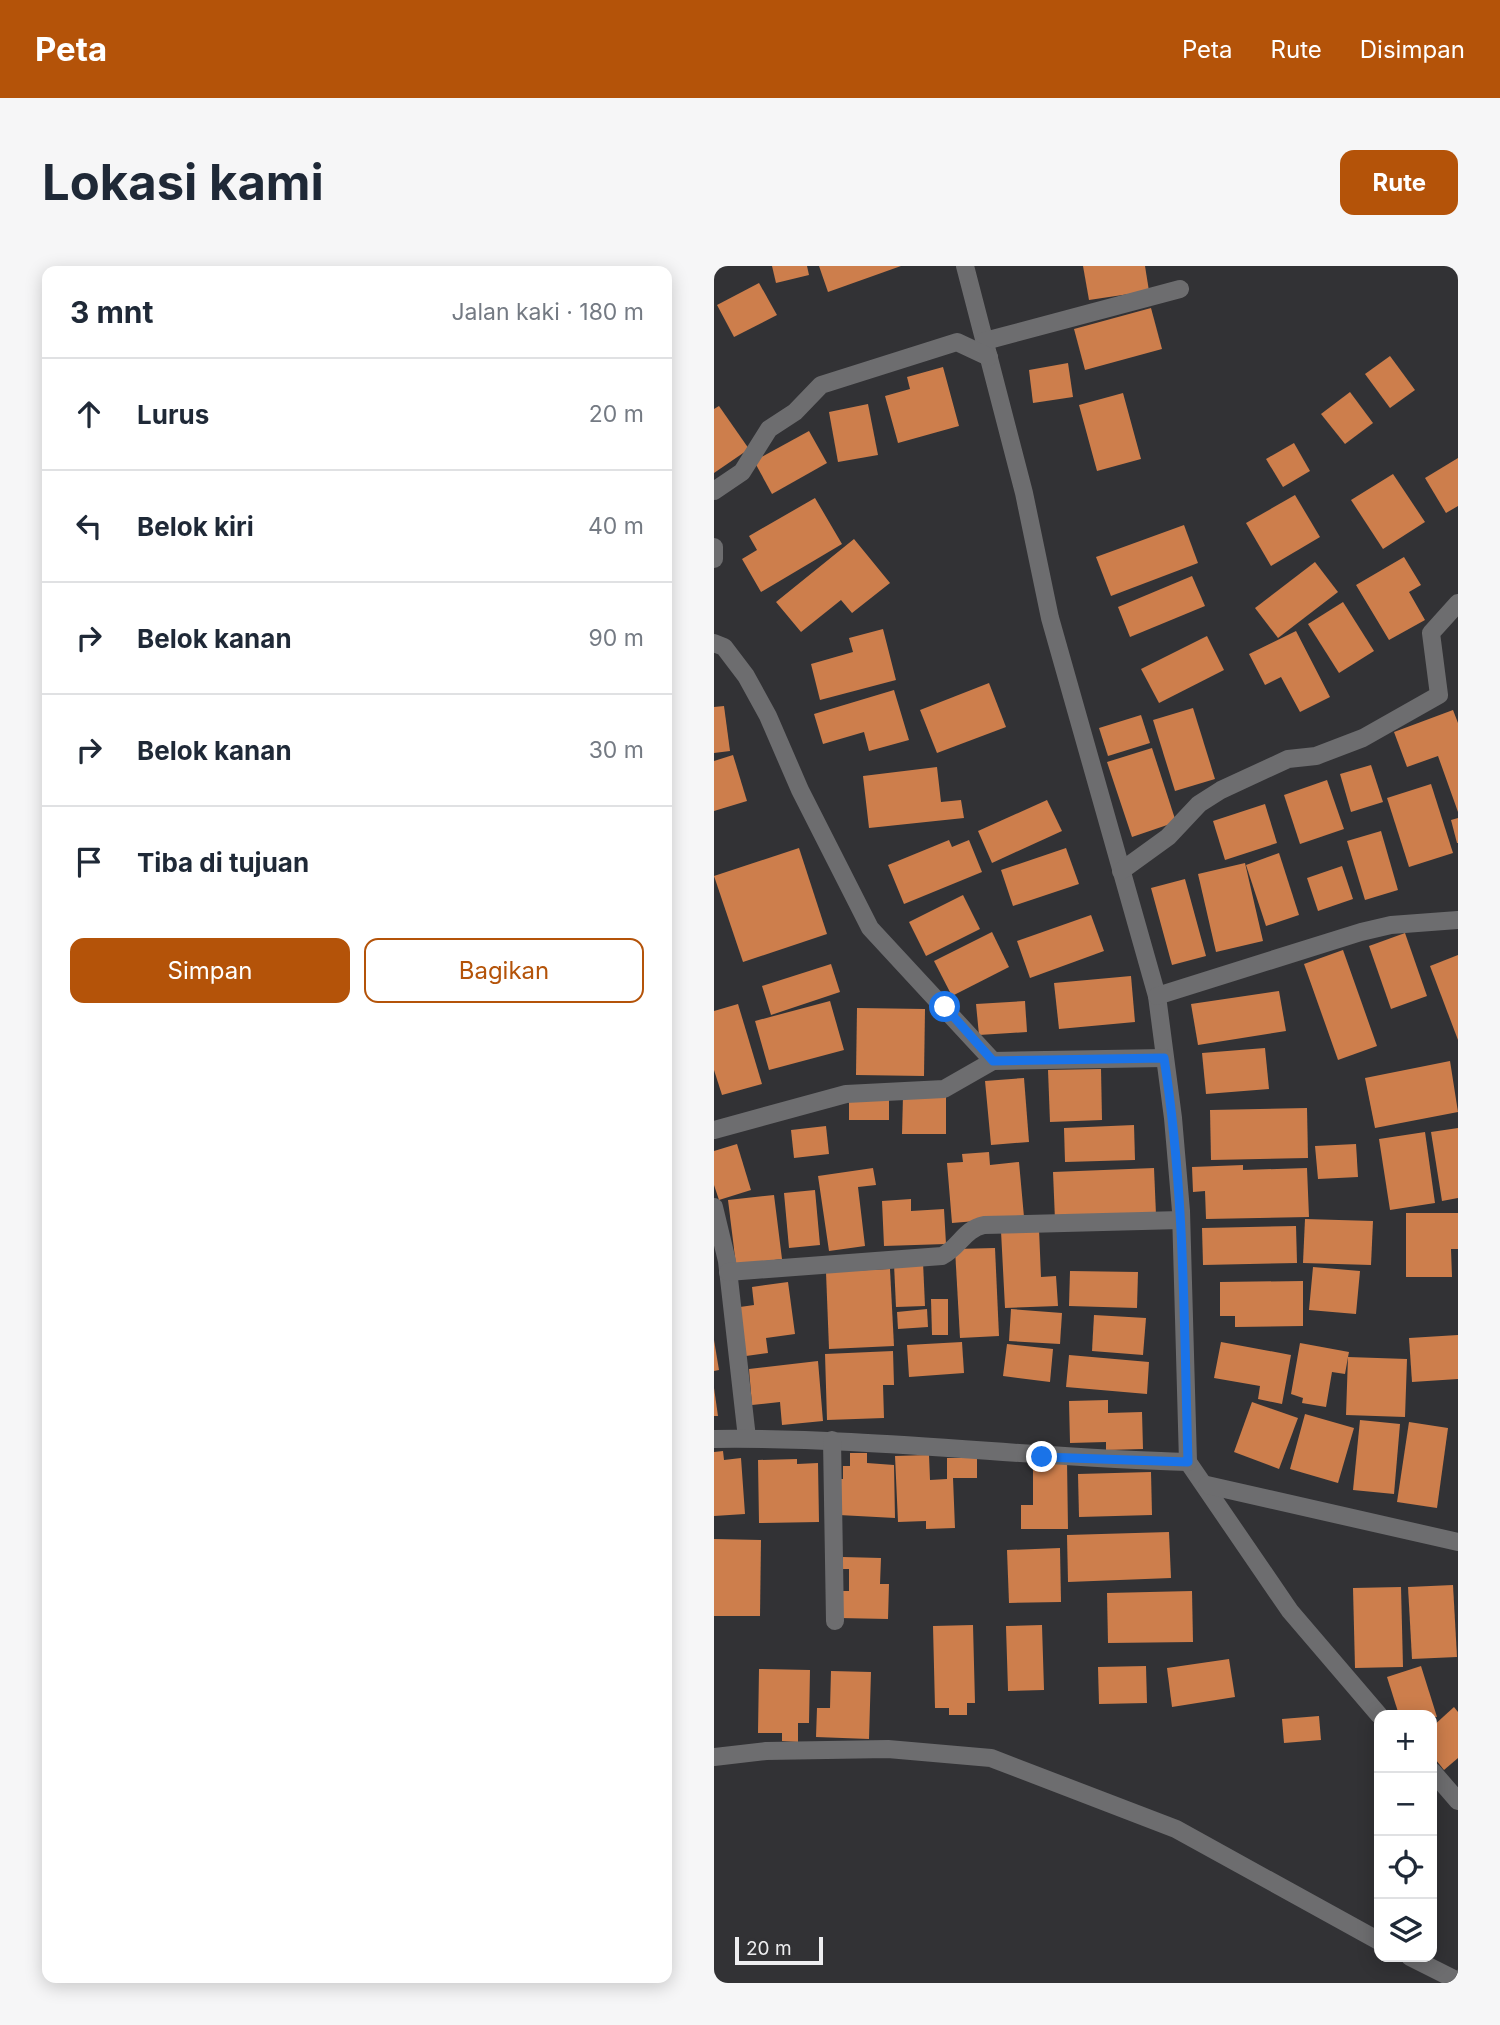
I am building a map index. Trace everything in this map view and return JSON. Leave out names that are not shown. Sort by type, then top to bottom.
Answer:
[{"type":"street","points":[[965,266],[1024,493],[1050,618],[1157,996],[1173,1118],[1181,1220],[1188,1462],[1207,1485],[1290,1611],[1375,1710]]},
{"type":"street","points":[[714,491],[741,472],[769,429],[795,412],[821,385],[957,342],[987,349],[1180,289]]},
{"type":"street","points":[[714,547],[714,559]]},
{"type":"street","points":[[1121,871],[1168,837],[1199,804],[1221,790],[1288,759],[1316,756],[1363,738],[1439,695],[1431,633],[1458,603]]},
{"type":"street","points":[[714,643],[724,647],[763,706],[800,790],[870,929],[993,1061]]},
{"type":"street","points":[[1157,996],[1361,932],[1391,925],[1458,920]]},
{"type":"street","points":[[714,1130],[846,1094],[944,1089],[993,1061],[1164,1058]]},
{"type":"street","points":[[714,1207],[729,1272],[747,1438]]},
{"type":"street","points":[[729,1272],[942,1255],[954,1248],[971,1228],[984,1225],[1181,1220]]},
{"type":"street","points":[[714,1438],[832,1440],[972,1448],[1042,1457],[1188,1462]]},
{"type":"street","points":[[832,1440],[835,1620]]},
{"type":"street","points":[[1207,1485],[1458,1542]]},
{"type":"street","points":[[714,1757],[766,1751],[888,1749],[991,1758],[1176,1829],[1374,1938]]},
{"type":"street","points":[[1434,1773],[1458,1801]]},
{"type":"street","points":[[1420,1962],[1458,1981]]},
{"type":"building","points":[[772,266],[807,266],[809,275],[776,283]]},
{"type":"building","points":[[819,266],[901,266],[828,292]]},
{"type":"building","points":[[1083,266],[1145,266],[1149,291],[1089,300]]},
{"type":"building","points":[[759,283],[777,315],[734,337],[717,305]]},
{"type":"building","points":[[1151,308],[1162,349],[1085,370],[1074,329]]},
{"type":"building","points":[[1390,356],[1415,390],[1390,408],[1365,374]]},
{"type":"building","points":[[1068,363],[1073,397],[1033,403],[1029,370]]},
{"type":"building","points":[[943,367],[959,426],[898,443],[885,396],[910,389],[907,377]]},
{"type":"building","points":[[1350,392],[1373,423],[1345,444],[1321,414]]},
{"type":"building","points":[[1123,393],[1141,459],[1097,471],[1079,405]]},
{"type":"building","points":[[868,404],[878,455],[838,462],[829,412]]},
{"type":"building","points":[[719,406],[749,449],[714,473],[714,409]]},
{"type":"building","points":[[809,431],[827,463],[772,494],[754,461]]},
{"type":"building","points":[[1294,443],[1310,471],[1283,487],[1266,459]]},
{"type":"building","points":[[1458,458],[1458,506],[1446,513],[1425,478]]},
{"type":"building","points":[[1393,474],[1425,522],[1383,549],[1351,500]]},
{"type":"building","points":[[1295,495],[1320,537],[1271,566],[1246,523]]},
{"type":"building","points":[[815,498],[842,544],[761,592],[742,559],[757,550],[749,536]]},
{"type":"building","points":[[1184,525],[1198,563],[1111,596],[1096,557]]},
{"type":"building","points":[[854,539],[890,583],[852,613],[841,600],[801,632],[776,602]]},
{"type":"building","points":[[1404,557],[1421,585],[1409,592],[1425,620],[1389,640],[1356,585]]},
{"type":"building","points":[[1315,562],[1338,592],[1278,638],[1255,608]]},
{"type":"building","points":[[1192,576],[1205,606],[1130,637],[1118,607]]},
{"type":"building","points":[[1343,602],[1374,651],[1339,673],[1308,624]]},
{"type":"building","points":[[883,629],[896,680],[820,700],[811,664],[853,652],[849,638]]},
{"type":"building","points":[[1296,631],[1330,697],[1300,712],[1281,677],[1265,685],[1249,654]]},
{"type":"building","points":[[1207,636],[1224,670],[1159,703],[1141,669]]},
{"type":"building","points":[[989,683],[1006,727],[937,753],[920,710]]},
{"type":"building","points":[[894,690],[909,740],[869,751],[864,732],[823,744],[814,714]]},
{"type":"building","points":[[724,706],[730,751],[714,753],[714,707]]},
{"type":"building","points":[[1193,708],[1215,779],[1175,791],[1153,720]]},
{"type":"building","points":[[1453,710],[1458,723],[1458,812],[1438,756],[1407,767],[1394,732]]},
{"type":"building","points":[[1141,715],[1150,743],[1108,756],[1099,728]]},
{"type":"building","points":[[1152,748],[1176,822],[1132,837],[1107,762]]},
{"type":"building","points":[[733,755],[747,801],[714,811],[714,761]]},
{"type":"building","points":[[1371,765],[1383,802],[1351,812],[1340,774]]},
{"type":"building","points":[[937,767],[941,802],[961,800],[964,818],[869,828],[863,776]]},
{"type":"building","points":[[1327,780],[1344,829],[1300,844],[1284,795]]},
{"type":"building","points":[[1431,784],[1453,853],[1409,867],[1387,798]]},
{"type":"building","points":[[1047,800],[1062,831],[992,863],[978,831]]},
{"type":"building","points":[[1265,804],[1277,843],[1225,860],[1213,821]]},
{"type":"building","points":[[1458,818],[1458,843],[1457,843],[1451,820]]},
{"type":"building","points":[[1381,831],[1398,890],[1365,900],[1347,841]]},
{"type":"building","points":[[949,840],[952,847],[969,840],[982,872],[904,904],[888,865]]},
{"type":"building","points":[[799,848],[827,934],[743,962],[714,876]]},
{"type":"building","points":[[1066,848],[1079,884],[1013,906],[1001,870]]},
{"type":"building","points":[[1279,853],[1299,915],[1266,926],[1246,865]]},
{"type":"building","points":[[1245,863],[1263,941],[1216,952],[1198,874]]},
{"type":"building","points":[[1342,866],[1353,899],[1318,911],[1307,878]]},
{"type":"building","points":[[1185,879],[1206,956],[1172,965],[1151,888]]},
{"type":"building","points":[[963,895],[980,929],[926,956],[909,922]]},
{"type":"building","points":[[1091,915],[1104,951],[1030,978],[1017,941]]},
{"type":"building","points":[[992,932],[1009,967],[952,996],[934,961]]},
{"type":"building","points":[[1405,933],[1427,996],[1391,1009],[1369,946]]},
{"type":"building","points":[[1343,950],[1377,1046],[1338,1060],[1304,964]]},
{"type":"building","points":[[1458,955],[1458,1040],[1430,966]]},
{"type":"building","points":[[831,964],[840,992],[771,1015],[762,986]]},
{"type":"building","points":[[1131,976],[1135,1022],[1059,1029],[1054,983]]},
{"type":"building","points":[[1279,991],[1286,1031],[1198,1045],[1191,1004]]},
{"type":"building","points":[[830,1001],[844,1050],[769,1070],[755,1021]]},
{"type":"building","points":[[1025,1001],[1027,1032],[979,1035],[976,1004]]},
{"type":"building","points":[[738,1004],[762,1084],[722,1095],[714,1070],[714,1011]]},
{"type":"building","points":[[857,1008],[925,1009],[924,1076],[856,1075]]},
{"type":"building","points":[[1265,1048],[1269,1089],[1206,1094],[1202,1053]]},
{"type":"building","points":[[1450,1061],[1458,1112],[1375,1128],[1365,1078]]},
{"type":"building","points":[[1101,1069],[1102,1120],[1050,1122],[1048,1070]]},
{"type":"building","points":[[1024,1078],[1029,1142],[991,1145],[985,1081]]},
{"type":"building","points":[[903,1096],[946,1097],[946,1134],[902,1134]]},
{"type":"building","points":[[849,1097],[889,1098],[889,1120],[849,1120]]},
{"type":"building","points":[[1307,1108],[1308,1158],[1211,1160],[1210,1110]]},
{"type":"building","points":[[1134,1125],[1135,1160],[1065,1162],[1064,1128]]},
{"type":"building","points":[[826,1126],[829,1154],[794,1158],[791,1130]]},
{"type":"building","points":[[1458,1128],[1458,1198],[1442,1201],[1431,1132]]},
{"type":"building","points":[[1425,1132],[1435,1203],[1390,1210],[1379,1139]]},
{"type":"building","points":[[737,1144],[751,1190],[719,1200],[714,1185],[714,1151]]},
{"type":"building","points":[[1356,1144],[1358,1177],[1318,1179],[1315,1146]]},
{"type":"building","points":[[989,1152],[990,1165],[1019,1162],[1024,1217],[952,1223],[947,1163],[963,1162],[962,1154]]},
{"type":"building","points":[[1243,1165],[1243,1170],[1307,1168],[1309,1217],[1206,1219],[1205,1191],[1193,1192],[1192,1167]]},
{"type":"building","points":[[873,1168],[876,1185],[858,1187],[865,1246],[829,1251],[818,1176]]},
{"type":"building","points":[[1154,1168],[1156,1215],[1055,1220],[1053,1172]]},
{"type":"building","points":[[815,1190],[820,1245],[789,1248],[784,1193]]},
{"type":"building","points":[[774,1195],[782,1259],[736,1265],[728,1200]]},
{"type":"building","points":[[911,1199],[911,1211],[944,1209],[946,1244],[884,1246],[882,1201]]},
{"type":"building","points":[[1406,1213],[1458,1213],[1458,1249],[1451,1249],[1452,1277],[1406,1277]]},
{"type":"building","points":[[1305,1219],[1373,1221],[1371,1265],[1303,1263]]},
{"type":"building","points":[[1296,1226],[1297,1263],[1203,1265],[1202,1228]]},
{"type":"building","points":[[1039,1229],[1041,1277],[1056,1276],[1058,1306],[1005,1308],[1001,1231]]},
{"type":"building","points":[[995,1248],[999,1336],[960,1338],[955,1249]]},
{"type":"building","points":[[923,1262],[925,1306],[896,1307],[894,1264]]},
{"type":"building","points":[[1313,1267],[1360,1271],[1356,1314],[1309,1310]]},
{"type":"building","points":[[890,1269],[894,1346],[829,1349],[826,1272]]},
{"type":"building","points":[[1070,1271],[1138,1272],[1137,1308],[1069,1306]]},
{"type":"building","points":[[1303,1281],[1303,1326],[1235,1327],[1235,1316],[1220,1316],[1220,1282]]},
{"type":"building","points":[[788,1282],[795,1334],[766,1338],[768,1353],[746,1356],[740,1307],[754,1305],[752,1287]]},
{"type":"building","points":[[931,1299],[948,1299],[948,1335],[932,1335]]},
{"type":"building","points":[[927,1309],[928,1327],[898,1329],[897,1312]]},
{"type":"building","points":[[1011,1309],[1062,1313],[1060,1344],[1009,1341]]},
{"type":"building","points":[[1094,1315],[1146,1318],[1143,1355],[1092,1351]]},
{"type":"building","points":[[1458,1335],[1458,1379],[1412,1382],[1409,1338]]},
{"type":"building","points":[[714,1340],[719,1370],[714,1371]]},
{"type":"building","points":[[962,1342],[964,1373],[909,1377],[907,1345]]},
{"type":"building","points":[[1221,1342],[1291,1355],[1282,1404],[1258,1399],[1260,1386],[1214,1378]]},
{"type":"building","points":[[1300,1343],[1349,1352],[1345,1374],[1332,1372],[1326,1407],[1302,1403],[1303,1398],[1291,1394]]},
{"type":"building","points":[[1007,1344],[1053,1349],[1050,1382],[1003,1376]]},
{"type":"building","points":[[893,1351],[894,1385],[883,1385],[884,1418],[827,1420],[825,1354]]},
{"type":"building","points":[[1069,1355],[1149,1362],[1147,1394],[1066,1387]]},
{"type":"building","points":[[1348,1357],[1407,1359],[1405,1417],[1346,1415]]},
{"type":"building","points":[[818,1361],[823,1421],[782,1425],[780,1402],[752,1405],[749,1369]]},
{"type":"building","points":[[714,1388],[718,1416],[714,1416]]},
{"type":"building","points":[[1108,1400],[1108,1413],[1142,1412],[1143,1449],[1106,1450],[1106,1442],[1070,1443],[1069,1401]]},
{"type":"building","points":[[1252,1402],[1298,1418],[1279,1469],[1234,1452]]},
{"type":"building","points":[[1305,1414],[1354,1428],[1338,1483],[1290,1469]]},
{"type":"building","points":[[1360,1420],[1400,1424],[1394,1494],[1353,1490]]},
{"type":"building","points":[[1409,1422],[1448,1428],[1437,1508],[1397,1502]]},
{"type":"building","points":[[723,1451],[724,1460],[741,1458],[745,1514],[714,1516],[714,1452]]},
{"type":"building","points":[[850,1453],[867,1453],[867,1463],[894,1465],[895,1518],[839,1515],[837,1479],[843,1479],[843,1466],[850,1466]]},
{"type":"building","points":[[929,1455],[930,1480],[947,1479],[947,1458],[977,1458],[977,1478],[953,1478],[955,1528],[926,1529],[926,1521],[898,1522],[895,1456]]},
{"type":"building","points":[[797,1459],[797,1464],[818,1463],[819,1522],[759,1523],[758,1460]]},
{"type":"building","points":[[1033,1460],[1067,1460],[1068,1529],[1021,1529],[1021,1505],[1033,1505]]},
{"type":"building","points":[[1151,1472],[1152,1515],[1079,1517],[1078,1474]]},
{"type":"building","points":[[1169,1532],[1171,1578],[1068,1582],[1067,1535]]},
{"type":"building","points":[[714,1539],[761,1540],[760,1616],[714,1616]]},
{"type":"building","points":[[1060,1548],[1061,1602],[1009,1603],[1007,1550]]},
{"type":"building","points":[[843,1557],[881,1558],[880,1584],[889,1584],[888,1619],[839,1618],[840,1591],[849,1591],[849,1569],[843,1569]]},
{"type":"building","points":[[1453,1585],[1457,1657],[1412,1659],[1408,1587]]},
{"type":"building","points":[[1401,1587],[1403,1667],[1355,1668],[1353,1588]]},
{"type":"building","points":[[1192,1591],[1193,1642],[1108,1643],[1107,1593]]},
{"type":"building","points":[[973,1625],[975,1703],[967,1703],[967,1715],[949,1715],[949,1708],[935,1708],[933,1626]]},
{"type":"building","points":[[1042,1625],[1044,1690],[1008,1691],[1006,1626]]},
{"type":"building","points":[[1229,1659],[1235,1697],[1172,1707],[1167,1668]]},
{"type":"building","points":[[1146,1666],[1147,1703],[1099,1704],[1098,1667]]},
{"type":"building","points":[[1421,1666],[1435,1710],[1397,1710],[1387,1677]]},
{"type":"building","points":[[759,1669],[810,1670],[809,1723],[798,1723],[798,1742],[782,1741],[782,1733],[758,1733]]},
{"type":"building","points":[[831,1671],[871,1672],[869,1739],[816,1737],[817,1708],[830,1708]]},
{"type":"building","points":[[1454,1707],[1458,1712],[1458,1758],[1444,1770],[1437,1761],[1437,1722]]},
{"type":"building","points":[[1319,1716],[1321,1740],[1284,1743],[1282,1719]]},
{"type":"route","points":[[945,1007],[993,1061],[1164,1058],[1173,1118],[1181,1211],[1188,1462],[1042,1457]]}]
